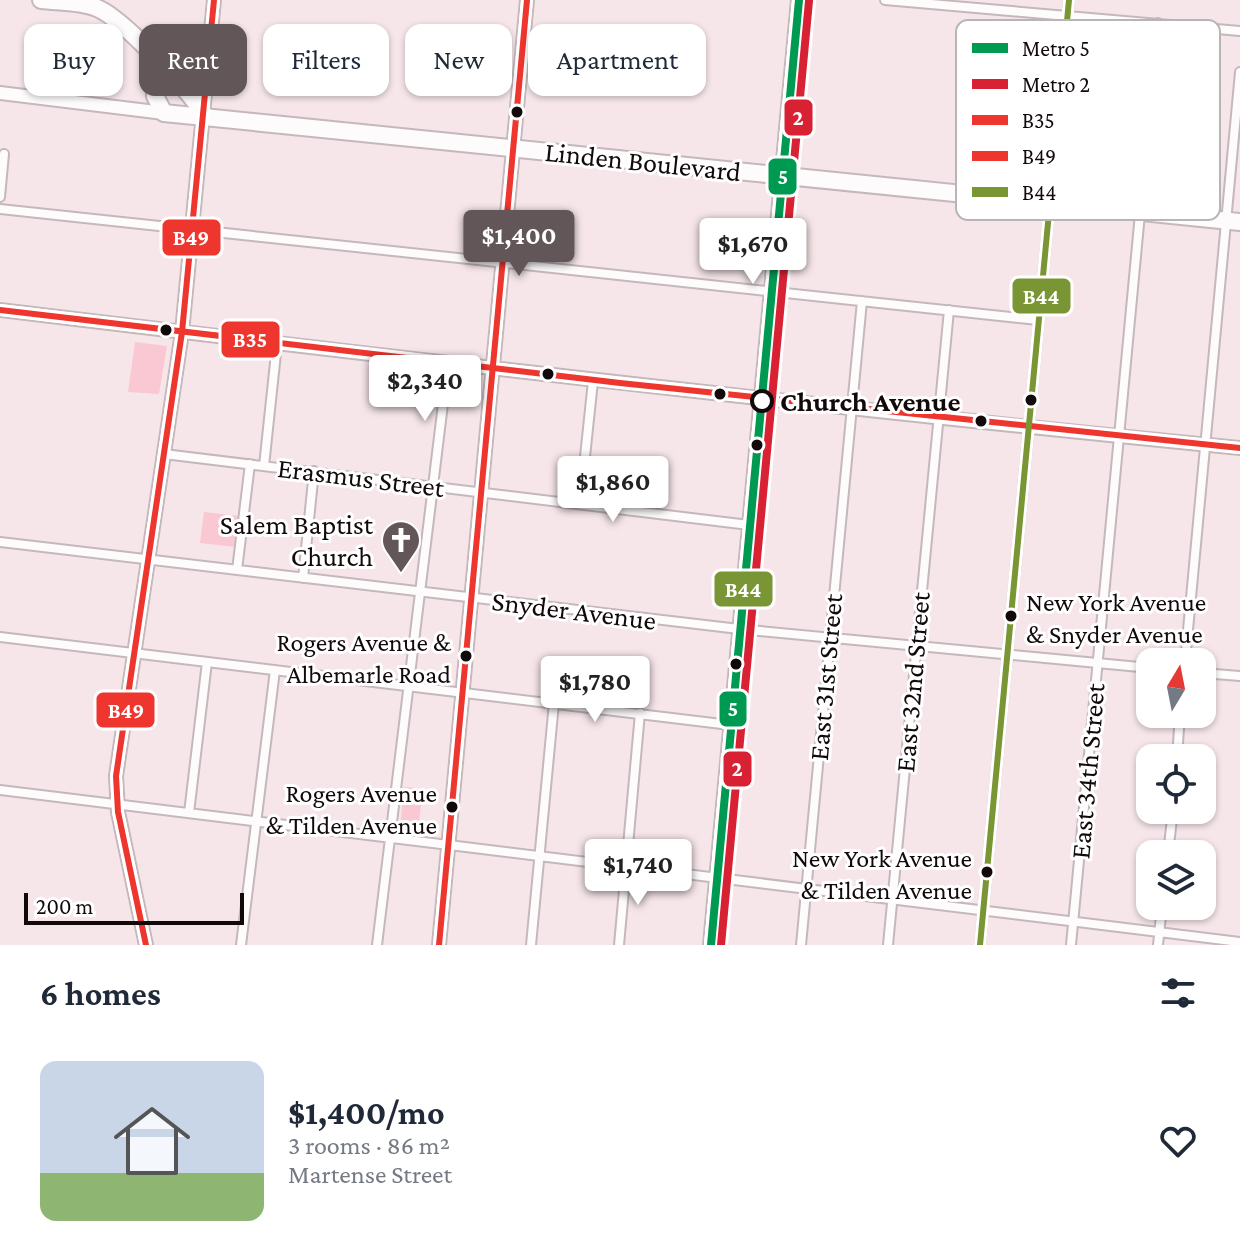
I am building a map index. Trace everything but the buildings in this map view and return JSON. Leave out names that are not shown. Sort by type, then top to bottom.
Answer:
[{"type":"highway","points":[[41,0],[80,4],[108,13],[139,44]]},
{"type":"highway","points":[[155,96],[164,113]]},
{"type":"highway","points":[[188,96],[204,114]]},
{"type":"highway","name":"Linden Boulevard","points":[[164,113],[193,117],[204,114],[956,194]]},
{"type":"main road","points":[[212,24],[214,0]]},
{"type":"main road","points":[[439,945],[527,0]]},
{"type":"main road","points":[[710,945],[798,0]]},
{"type":"main road","name":"Linden Boulevard","points":[[0,93],[164,113]]},
{"type":"main road","points":[[146,945],[117,803],[117,764],[182,332],[206,96]]},
{"type":"main road","points":[[0,310],[761,400],[1240,448]]},
{"type":"street","points":[[885,0],[1119,20]]},
{"type":"street","points":[[1068,20],[1069,0]]},
{"type":"street","points":[[1220,29],[1240,31]]},
{"type":"street","points":[[1186,648],[1205,445],[1233,221],[1240,72]]},
{"type":"street","points":[[0,197],[4,154]]},
{"type":"street","points":[[0,209],[1038,320]]},
{"type":"street","points":[[980,945],[1048,220]]},
{"type":"street","name":"East 34th Street","points":[[1071,945],[1138,220]]},
{"type":"street","name":"East 31st Street","points":[[801,945],[862,301]]},
{"type":"street","name":"East 32nd Street","points":[[888,945],[949,310]]},
{"type":"street","points":[[264,466],[277,344]]},
{"type":"street","points":[[377,945],[448,363]]},
{"type":"street","points":[[580,504],[593,381]]},
{"type":"street","name":"Erasmus Street","points":[[164,454],[749,525]]},
{"type":"street","points":[[237,570],[250,464]]},
{"type":"street","points":[[303,578],[314,471]]},
{"type":"street","name":"Snyder Avenue","points":[[0,542],[739,629],[1136,667]]},
{"type":"street","points":[[0,637],[730,725]]},
{"type":"street","points":[[189,813],[207,662]]},
{"type":"street","points":[[241,945],[275,670]]},
{"type":"street","points":[[1216,674],[1240,676]]},
{"type":"street","points":[[531,945],[554,703]]},
{"type":"street","points":[[619,945],[640,713]]},
{"type":"street","points":[[0,790],[1240,942]]},
{"type":"street","points":[[1158,945],[1161,920]]},
{"type":"shaded area","points":[[135,342],[167,346],[159,394],[128,392]]},
{"type":"shaded area","points":[[204,512],[239,516],[235,547],[200,543]]},
{"type":"shaded area","points":[[404,787],[418,788],[417,797],[422,798],[418,829],[400,827]]},
{"type":"metro line","name":"5","points":[[711,945],[799,0]]},
{"type":"metro line","name":"2","points":[[721,945],[809,1]]},
{"type":"transit line","name":"B49","points":[[146,945],[118,812],[116,776],[182,332],[214,0]]},
{"type":"transit line","name":"B49","points":[[439,945],[527,0]]},
{"type":"transit line","name":"B44","points":[[710,945],[798,0]]},
{"type":"transit line","name":"B44","points":[[1067,20],[1069,0]]},
{"type":"transit line","name":"B44","points":[[980,945],[1048,220]]},
{"type":"transit line","name":"B35","points":[[0,310],[620,383],[1240,448]]},
{"type":"place","name":"Church Avenue","points":[[762,401]]},
{"type":"place","name":"Salem Baptist Church","points":[[401,574]]},
{"type":"place","name":"New York Avenue & Snyder Avenue","points":[[1011,616]]},
{"type":"place","name":"Rogers Avenue & Albemarle Road","points":[[466,656]]},
{"type":"place","name":"Rogers Avenue & Tilden Avenue","points":[[452,807]]},
{"type":"place","name":"New York Avenue & Tilden Avenue","points":[[987,872]]}]
